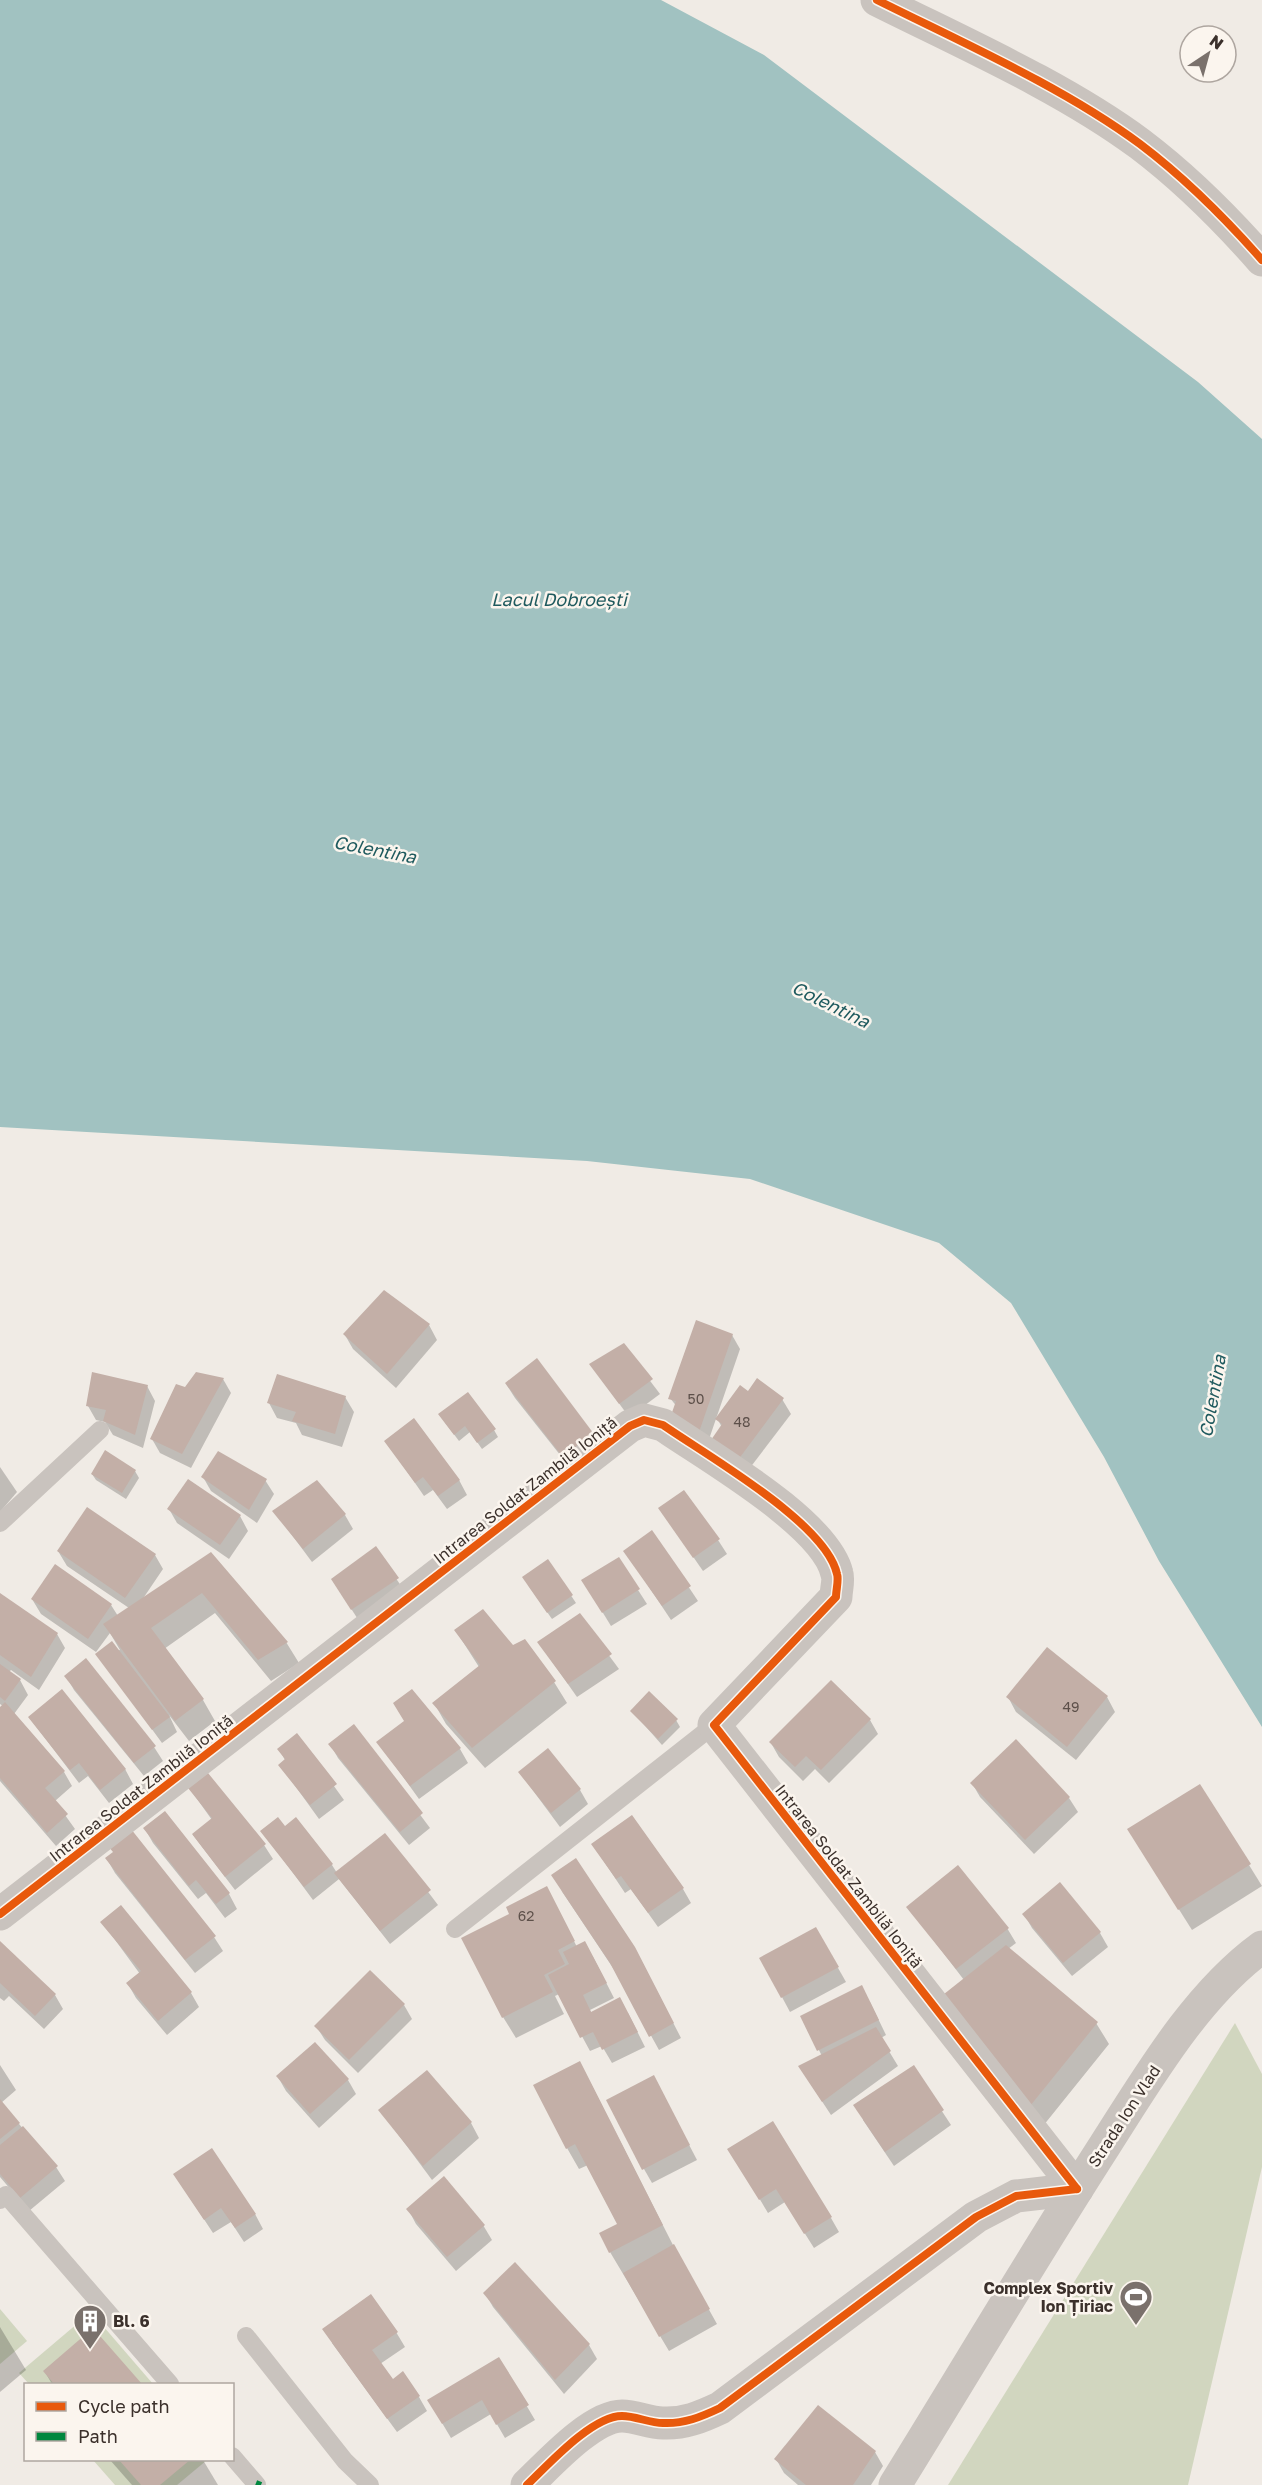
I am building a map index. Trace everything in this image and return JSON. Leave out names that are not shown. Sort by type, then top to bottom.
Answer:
[{"type":"street","points":[[877,0],[1026,76],[1139,144],[1192,188],[1262,260]]},
{"type":"street","name":"Intrarea Soldat Zambilă Ioniță","points":[[0,1914],[620,1433],[644,1420],[663,1425],[776,1503],[805,1527],[825,1550],[838,1574],[836,1597],[714,1725],[1077,2189]]},
{"type":"street","name":"Strada Ion Vlad","points":[[895,2485],[1077,2189],[1162,2056],[1202,2006],[1262,1947]]},
{"type":"street","points":[[526,2485],[582,2435],[602,2422],[621,2415],[663,2423],[691,2421],[720,2408],[975,2217],[1016,2196],[1077,2189]]},
{"type":"lane","points":[[0,1523],[100,1430]]},
{"type":"lane","name":"Intrarea Soldat Zambilă Ioniță","points":[[455,1929],[714,1725]]},
{"type":"lane","points":[[0,2200],[6,2195],[168,2383]]},
{"type":"lane","points":[[246,2336],[345,2461],[370,2485]]},
{"type":"lane","points":[[234,2458],[257,2485]]},
{"type":"green space","name":"Complex Sportiv Ion Țiriac","points":[[1235,2023],[1262,2074],[1262,2167],[1188,2485],[948,2485]]},
{"type":"green space","points":[[0,2309],[27,2341],[0,2364]]},
{"type":"green space","points":[[91,2312],[152,2383],[28,2383],[19,2373]]},
{"type":"green space","points":[[94,2461],[206,2461],[177,2485],[115,2485]]},
{"type":"water","name":"Lacul Dobroești","points":[[0,0],[661,0],[764,55],[1198,382],[1262,439],[1262,1727],[1159,1561],[1104,1457],[1011,1303],[939,1243],[750,1179],[587,1161],[0,1127]]},
{"type":"building","points":[[384,1290],[430,1324],[387,1374],[343,1334]]},
{"type":"building","points":[[696,1320],[733,1334],[699,1432],[669,1421],[676,1401],[668,1399]]},
{"type":"building","points":[[624,1343],[653,1379],[619,1404],[589,1364]]},
{"type":"building","points":[[537,1358],[594,1434],[562,1456],[505,1383]]},
{"type":"building","points":[[92,1372],[148,1385],[135,1435],[103,1421],[106,1410],[86,1406]]},
{"type":"building","points":[[196,1372],[224,1378],[182,1454],[150,1439],[176,1384],[185,1387]]},
{"type":"building","points":[[277,1374],[346,1396],[335,1434],[292,1421],[296,1412],[267,1403]]},
{"type":"building","points":[[757,1378],[784,1398],[738,1460],[711,1440],[722,1424],[715,1419],[740,1385],[748,1391]]},
{"type":"building","points":[[468,1392],[496,1429],[477,1443],[465,1426],[454,1435],[438,1414]]},
{"type":"building","points":[[414,1418],[460,1480],[438,1496],[423,1477],[415,1483],[384,1441]]},
{"type":"building","points":[[105,1450],[136,1470],[122,1493],[91,1474]]},
{"type":"building","points":[[218,1451],[267,1479],[249,1510],[201,1477]]},
{"type":"building","points":[[188,1479],[241,1515],[220,1545],[167,1509]]},
{"type":"building","points":[[317,1480],[346,1514],[303,1549],[272,1511]]},
{"type":"building","points":[[684,1490],[720,1539],[693,1558],[658,1508]]},
{"type":"building","points":[[87,1507],[156,1554],[125,1598],[57,1551]]},
{"type":"building","points":[[652,1530],[691,1586],[662,1606],[623,1551]]},
{"type":"building","points":[[376,1546],[399,1578],[351,1610],[331,1579]]},
{"type":"building","points":[[211,1552],[288,1642],[258,1660],[202,1593],[151,1628],[204,1699],[175,1721],[103,1624]]},
{"type":"building","points":[[619,1557],[640,1589],[602,1613],[581,1580]]},
{"type":"building","points":[[548,1559],[573,1595],[547,1613],[522,1577]]},
{"type":"building","points":[[55,1564],[112,1604],[88,1639],[31,1599]]},
{"type":"building","points":[[0,1593],[58,1633],[31,1677],[0,1655]]},
{"type":"building","points":[[483,1609],[513,1645],[525,1639],[556,1681],[472,1748],[432,1703],[480,1665],[454,1630]]},
{"type":"building","points":[[580,1613],[612,1654],[568,1684],[537,1642]]},
{"type":"building","points":[[112,1641],[170,1717],[152,1730],[95,1654]]},
{"type":"building","points":[[1047,1647],[1108,1696],[1067,1747],[1006,1697]]},
{"type":"building","points":[[86,1658],[156,1746],[134,1763],[64,1676]]},
{"type":"building","points":[[0,1664],[21,1679],[5,1701],[0,1697]]},
{"type":"building","points":[[831,1680],[871,1719],[821,1770],[806,1756],[795,1767],[769,1742]]},
{"type":"building","points":[[62,1689],[126,1769],[100,1790],[79,1763],[70,1770],[28,1717]]},
{"type":"building","points":[[412,1689],[461,1748],[410,1786],[376,1742],[404,1721],[393,1703]]},
{"type":"building","points":[[649,1691],[678,1719],[658,1739],[630,1711]]},
{"type":"building","points":[[5,1702],[65,1771],[45,1788],[68,1814],[47,1833],[0,1778],[0,1707]]},
{"type":"building","points":[[354,1724],[423,1813],[400,1832],[328,1744]]},
{"type":"building","points":[[297,1733],[337,1784],[310,1805],[278,1765],[285,1759],[277,1749]]},
{"type":"building","points":[[1016,1739],[1070,1797],[1025,1840],[970,1783]]},
{"type":"building","points":[[548,1748],[581,1789],[551,1813],[518,1772]]},
{"type":"building","points":[[208,1773],[266,1844],[225,1877],[192,1834],[212,1818],[188,1788]]},
{"type":"building","points":[[1200,1784],[1251,1864],[1178,1910],[1127,1829]]},
{"type":"building","points":[[165,1811],[230,1893],[216,1904],[196,1880],[189,1886],[143,1828]]},
{"type":"building","points":[[632,1815],[684,1888],[648,1913],[621,1876],[616,1879],[591,1844]]},
{"type":"building","points":[[278,1817],[285,1826],[296,1817],[333,1864],[304,1887],[260,1831]]},
{"type":"building","points":[[131,1829],[216,1936],[185,1960],[105,1858],[113,1852],[108,1846]]},
{"type":"building","points":[[385,1833],[431,1890],[380,1931],[334,1873]]},
{"type":"building","points":[[576,1858],[635,1947],[674,2023],[649,2037],[610,1963],[551,1875]]},
{"type":"building","points":[[958,1865],[1009,1928],[956,1969],[906,1907]]},
{"type":"building","points":[[1060,1882],[1101,1932],[1063,1963],[1022,1914]]},
{"type":"building","points":[[547,1886],[575,1941],[558,1950],[565,1964],[544,1975],[553,1992],[502,2018],[461,1938],[509,1914],[506,1907]]},
{"type":"building","points":[[121,1905],[192,1992],[158,2021],[126,1983],[141,1971],[100,1922]]},
{"type":"building","points":[[816,1927],[839,1967],[781,1998],[759,1958]]},
{"type":"building","points":[[0,1941],[56,1994],[35,2016],[0,1983]]},
{"type":"building","points":[[585,1941],[607,1983],[583,1995],[591,2012],[620,1997],[638,2032],[602,2050],[593,2032],[580,2038],[548,1975],[569,1964],[563,1952]]},
{"type":"building","points":[[1006,1945],[1098,2022],[1026,2111],[939,1998]]},
{"type":"building","points":[[370,1970],[405,2004],[349,2060],[314,2026]]},
{"type":"building","points":[[862,1985],[879,2020],[817,2051],[800,2016]]},
{"type":"building","points":[[876,2027],[891,2051],[822,2102],[798,2066]]},
{"type":"building","points":[[315,2042],[349,2079],[310,2114],[276,2076]]},
{"type":"building","points":[[580,2061],[663,2225],[609,2253],[599,2233],[617,2224],[575,2144],[566,2149],[533,2085]]},
{"type":"building","points":[[914,2065],[944,2110],[885,2152],[853,2105]]},
{"type":"building","points":[[427,2070],[472,2122],[423,2166],[378,2110]]},
{"type":"building","points":[[654,2075],[690,2145],[642,2170],[606,2100]]},
{"type":"building","points":[[0,2099],[20,2123],[0,2139]]},
{"type":"building","points":[[773,2121],[832,2217],[804,2234],[776,2189],[759,2200],[727,2149]]},
{"type":"building","points":[[23,2126],[58,2166],[20,2198],[0,2174],[0,2145]]},
{"type":"building","points":[[212,2148],[256,2214],[235,2228],[221,2208],[204,2220],[173,2174]]},
{"type":"building","points":[[444,2176],[485,2225],[447,2257],[406,2209]]},
{"type":"building","points":[[674,2244],[710,2309],[659,2337],[623,2273]]},
{"type":"building","points":[[515,2262],[590,2344],[555,2380],[483,2293]]},
{"type":"building","points":[[371,2294],[398,2332],[372,2350],[393,2379],[403,2371],[420,2396],[387,2419],[322,2329]]},
{"type":"building","name":"Bl. 6","points":[[93,2328],[141,2383],[53,2383],[43,2371]]},
{"type":"building","points":[[499,2357],[529,2405],[496,2425],[482,2400],[442,2424],[427,2400]]},
{"type":"building","points":[[818,2405],[876,2451],[853,2485],[806,2485],[774,2459]]},
{"type":"building","points":[[120,2461],[189,2461],[160,2485],[141,2485]]},
{"type":"marked path","points":[[256,2483],[261,2485]]},
{"type":"cycle path","points":[[877,0],[1012,67],[1110,123],[1157,157],[1189,185],[1262,260]]},
{"type":"cycle path","points":[[0,1914],[630,1426],[644,1420],[663,1425],[762,1492],[811,1533],[828,1554],[838,1576],[836,1597],[714,1725],[1077,2189]]},
{"type":"cycle path","points":[[527,2485],[571,2443],[597,2424],[610,2418],[627,2416],[658,2423],[671,2423],[699,2417],[720,2408],[976,2217],[1016,2196],[1077,2189]]},
{"type":"place","name":"Complex Sportiv Ion Țiriac","points":[[1136,2326]]},
{"type":"place","name":"Bl. 6","points":[[90,2350]]},
{"type":"water label","name":"Colentina","points":[[375,849]]},
{"type":"water label","name":"Colentina","points":[[831,1004]]},
{"type":"water label","name":"Colentina","points":[[1212,1396]]}]
